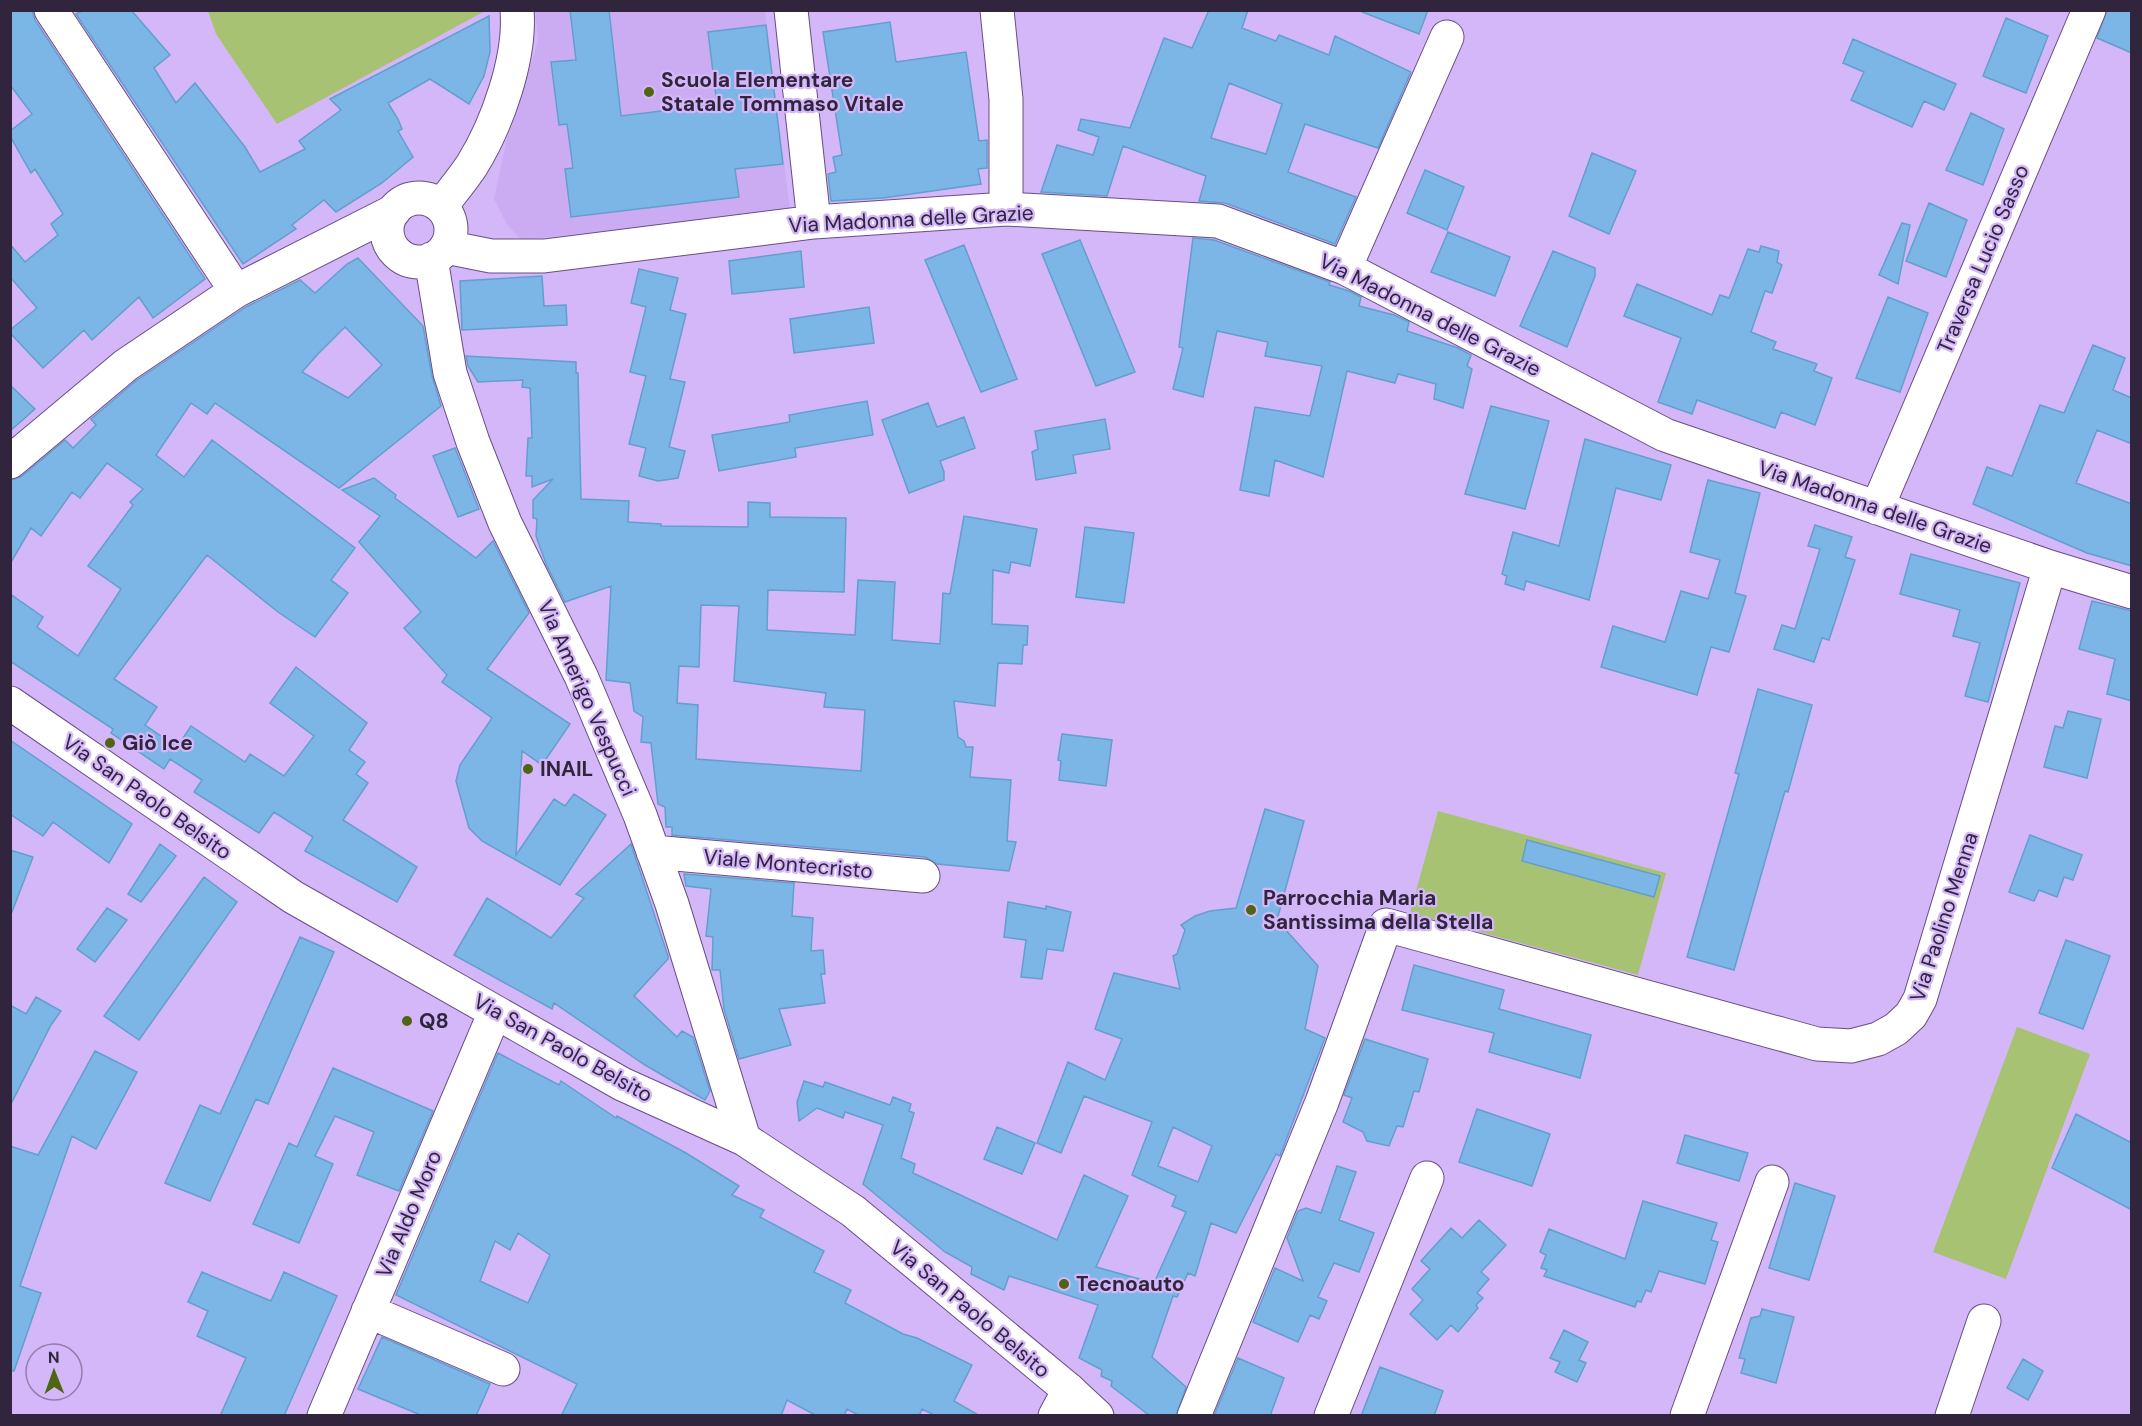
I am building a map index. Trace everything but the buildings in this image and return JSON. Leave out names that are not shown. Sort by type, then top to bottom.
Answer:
[{"type":"street","points":[[51,10],[236,291]]},
{"type":"street","points":[[441,206],[472,165],[497,113],[514,60],[517,10]]},
{"type":"street","points":[[791,10],[814,222]]},
{"type":"street","points":[[997,10],[1006,99],[1006,208]]},
{"type":"street","name":"Traversa Lucio Sasso","points":[[1877,508],[2089,10]]},
{"type":"street","points":[[1345,268],[1447,37]]},
{"type":"street","points":[[10,462],[126,365],[236,291],[394,211],[404,202],[413,199],[432,201],[441,206],[447,214],[451,233],[439,253],[411,261],[395,250],[389,241],[388,231],[389,220],[394,211]]},
{"type":"street","name":"Via Madonna delle Grazie","points":[[439,253],[544,256],[814,222],[1006,208],[1218,221],[1345,268],[1665,435],[2050,567],[2132,592]]},
{"type":"street","name":"Via Amerigo Vespucci","points":[[439,253],[450,374],[473,442],[505,523],[581,676],[640,815],[672,904],[744,1139]]},
{"type":"street","name":"Via Paolino Menna","points":[[1194,1416],[1322,1102],[1386,925],[1818,1044],[1851,1046],[1878,1039],[1896,1029],[1911,1015],[1920,999],[2050,567]]},
{"type":"street","name":"Via San Paolo Belsito","points":[[10,702],[293,897],[622,1084],[744,1139],[853,1212],[1062,1403],[1097,1416]]},
{"type":"street","name":"Viale Montecristo","points":[[653,852],[922,876]]},
{"type":"street","name":"Via Aldo Moro","points":[[324,1416],[495,1012]]},
{"type":"street","points":[[1331,1416],[1427,1179]]},
{"type":"street","points":[[1687,1416],[1772,1182]]},
{"type":"street","points":[[368,1311],[502,1369]]},
{"type":"street","points":[[1952,1416],[1984,1321]]},
{"type":"shaded area","name":"Scuola Elementare Statale Tommaso Vitale","points":[[535,11],[765,11],[790,210],[521,240],[506,223],[494,199],[506,143],[538,41]]},
{"type":"green space","points":[[208,10],[485,11],[277,124],[216,34]]},
{"type":"green space","points":[[1438,811],[1666,873],[1638,975],[1410,913]]},
{"type":"green space","points":[[2017,1027],[2090,1054],[2006,1279],[1933,1252]]},
{"type":"place","name":"Scuola Elementare Statale Tommaso Vitale","points":[[649,92]]},
{"type":"place","name":"Giò Ice","points":[[110,743]]},
{"type":"place","name":"INAIL","points":[[528,769]]},
{"type":"place","name":"Parrocchia Maria Santissima della Stella","points":[[1251,910]]},
{"type":"place","name":"Q8","points":[[407,1021]]},
{"type":"place","name":"Tecnoauto","points":[[1064,1284]]}]
